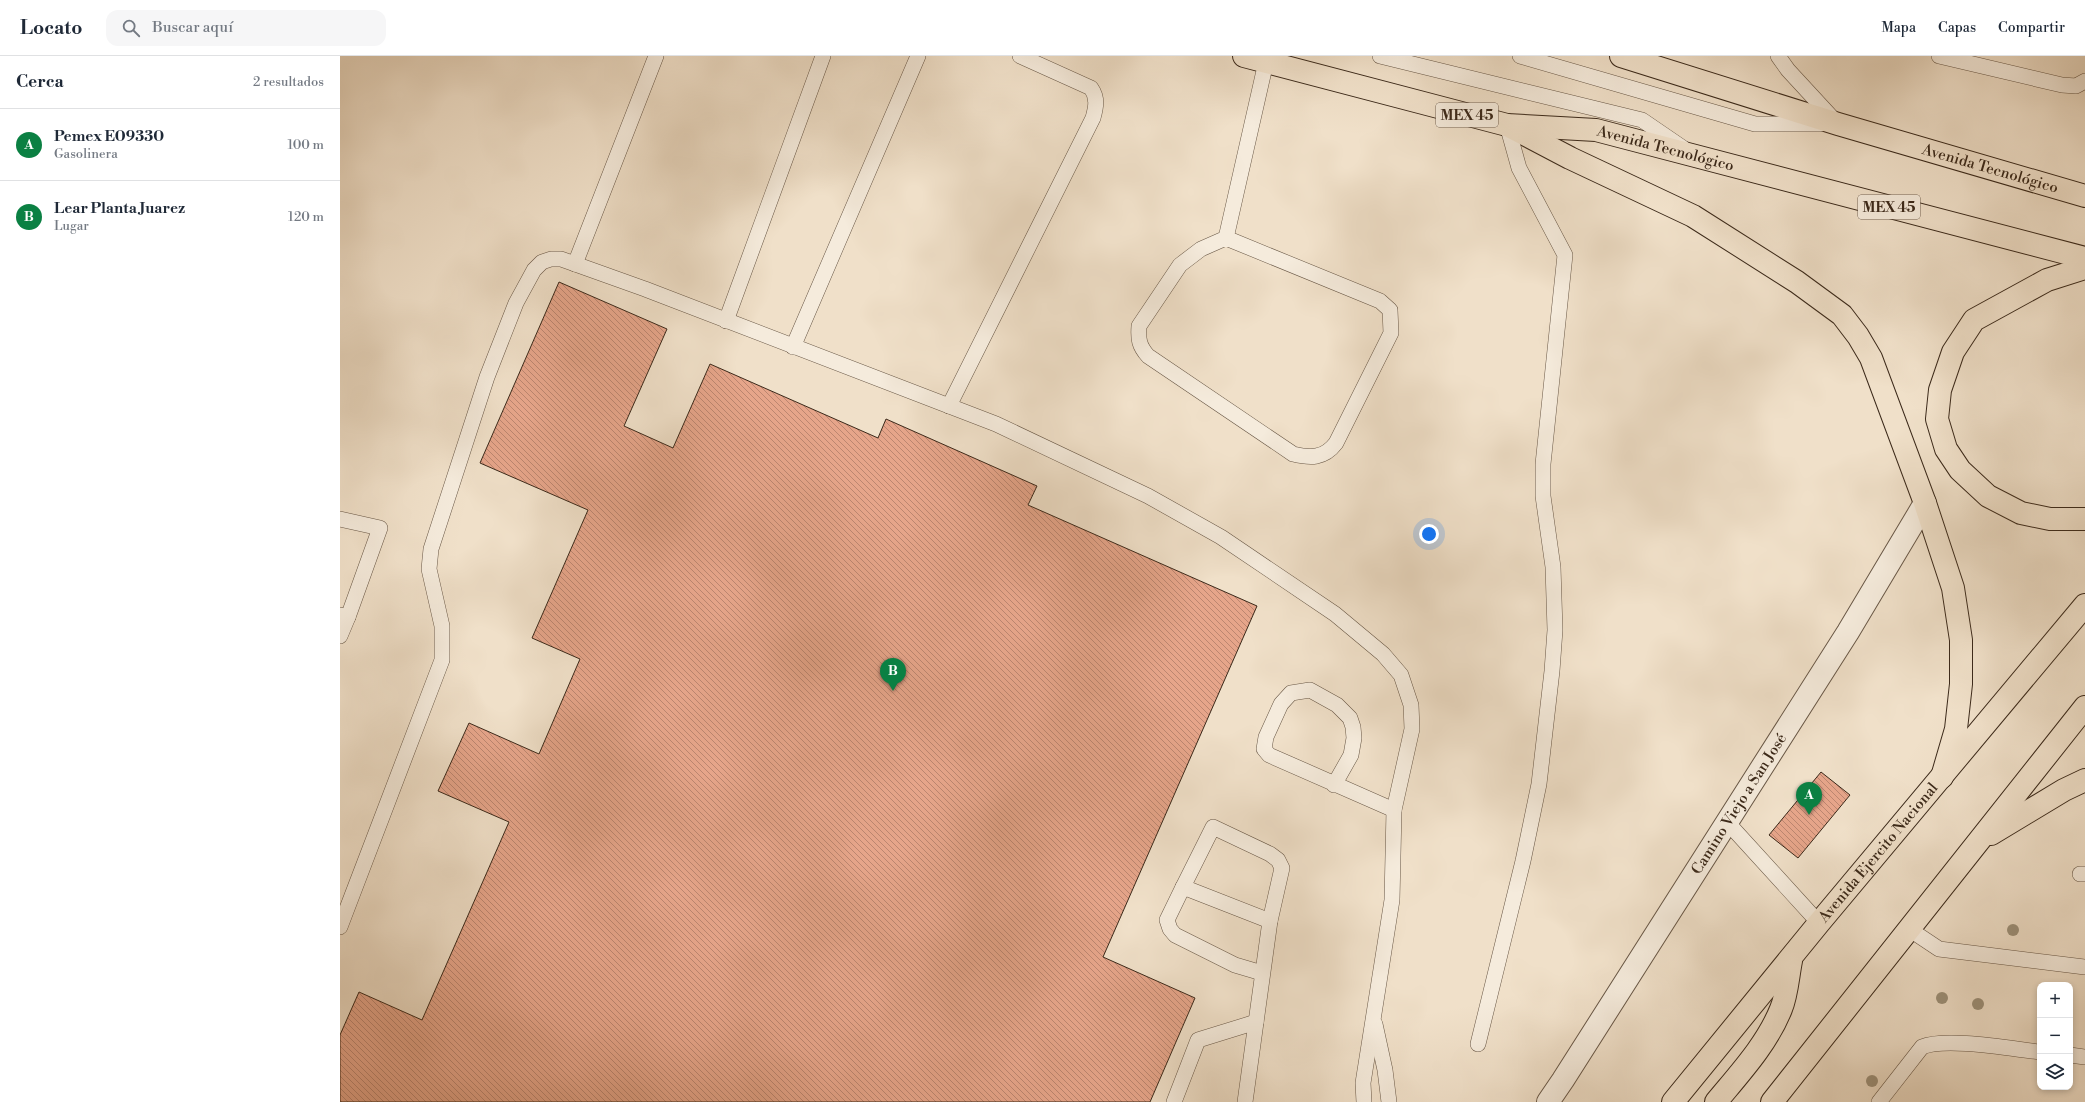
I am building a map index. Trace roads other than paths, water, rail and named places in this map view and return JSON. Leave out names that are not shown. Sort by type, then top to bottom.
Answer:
[{"type":"main road","name":"Avenida Tecnológico","points":[[1244,56],[1507,125],[1596,130],[2085,258]]},
{"type":"main road","name":"Avenida Tecnológico","points":[[1637,58],[1838,124],[2085,196]]},
{"type":"main road","points":[[1507,125],[1570,158],[1693,216],[1797,282],[1842,316],[1858,336],[1871,358],[1925,503],[1953,588],[1961,640],[1961,684],[1956,729],[1942,777]]},
{"type":"main road","points":[[2085,268],[2047,280],[1974,320],[1953,352],[1940,390],[1937,419],[1946,449],[1960,470],[1988,496],[2020,513],[2050,519],[2085,519]]},
{"type":"main road","name":"Avenida Ejercito Nacional","points":[[1673,1102],[1819,923],[2085,605]]},
{"type":"main road","points":[[1772,1102],[2085,707]]},
{"type":"main road","points":[[1979,840],[2064,790],[2085,780]]},
{"type":"main road","points":[[1716,1102],[1756,1052],[1773,1026],[1782,1008],[1792,958]]},
{"type":"street","name":"Camino Viejo a San José","points":[[1548,1102],[1848,632],[1925,503]]},
{"type":"lane","points":[[575,264],[656,56]]},
{"type":"lane","points":[[726,321],[823,56]]},
{"type":"lane","points":[[793,347],[918,56]]},
{"type":"lane","points":[[949,406],[1094,118],[1096,97],[1091,88],[1020,56]]},
{"type":"lane","points":[[1380,56],[1642,120],[1693,155]]},
{"type":"lane","points":[[1520,56],[1755,124],[1838,124]]},
{"type":"lane","points":[[1778,56],[1788,70],[1838,124]]},
{"type":"lane","points":[[1939,56],[2062,85],[2076,86],[2085,81]]},
{"type":"lane","points":[[1226,238],[1266,62]]},
{"type":"lane","points":[[1478,1044],[1523,861],[1539,784],[1555,630],[1554,567],[1543,496],[1543,464],[1565,255],[1519,168],[1507,125]]},
{"type":"lane","points":[[1226,238],[1380,301],[1390,310],[1391,333],[1336,444],[1330,452],[1320,456],[1307,458],[1293,454],[1148,356],[1140,347],[1138,337],[1139,326],[1180,265],[1201,249],[1226,238]]},
{"type":"lane","points":[[340,927],[442,660],[442,626],[429,569],[430,550],[487,377],[511,316],[534,270],[542,262],[551,258],[562,259],[645,289],[996,424],[1148,496],[1215,533],[1334,614],[1383,654],[1401,675],[1411,705],[1412,729],[1394,810],[1392,900],[1363,1083],[1364,1102]]},
{"type":"lane","points":[[340,518],[380,528],[344,616],[340,636]]},
{"type":"lane","points":[[1334,785],[1351,755],[1354,738],[1350,718],[1337,705],[1310,690],[1291,693],[1281,704],[1266,737],[1264,749],[1269,755],[1334,785],[1394,810]]},
{"type":"lane","points":[[1727,822],[1819,923]]},
{"type":"lane","points":[[1245,1102],[1270,921],[1282,868],[1278,860],[1270,854],[1213,827],[1167,920],[1170,929],[1175,935],[1235,964],[1262,973]]},
{"type":"lane","points":[[1183,887],[1270,921]]},
{"type":"lane","points":[[1909,929],[1939,949],[2085,967]]},
{"type":"lane","points":[[1373,1015],[1385,1070],[1389,1102]]},
{"type":"lane","points":[[1174,1102],[1198,1040],[1256,1022]]},
{"type":"lane","points":[[1879,1102],[1922,1047],[1930,1044],[1950,1043],[2037,1052]]},
{"type":"lane","points":[[2073,1055],[2085,1057]]},
{"type":"place","name":"Lear Planta Juarez","points":[[893,691]]},
{"type":"place","name":"Pemex E09330","points":[[1809,815]]}]
